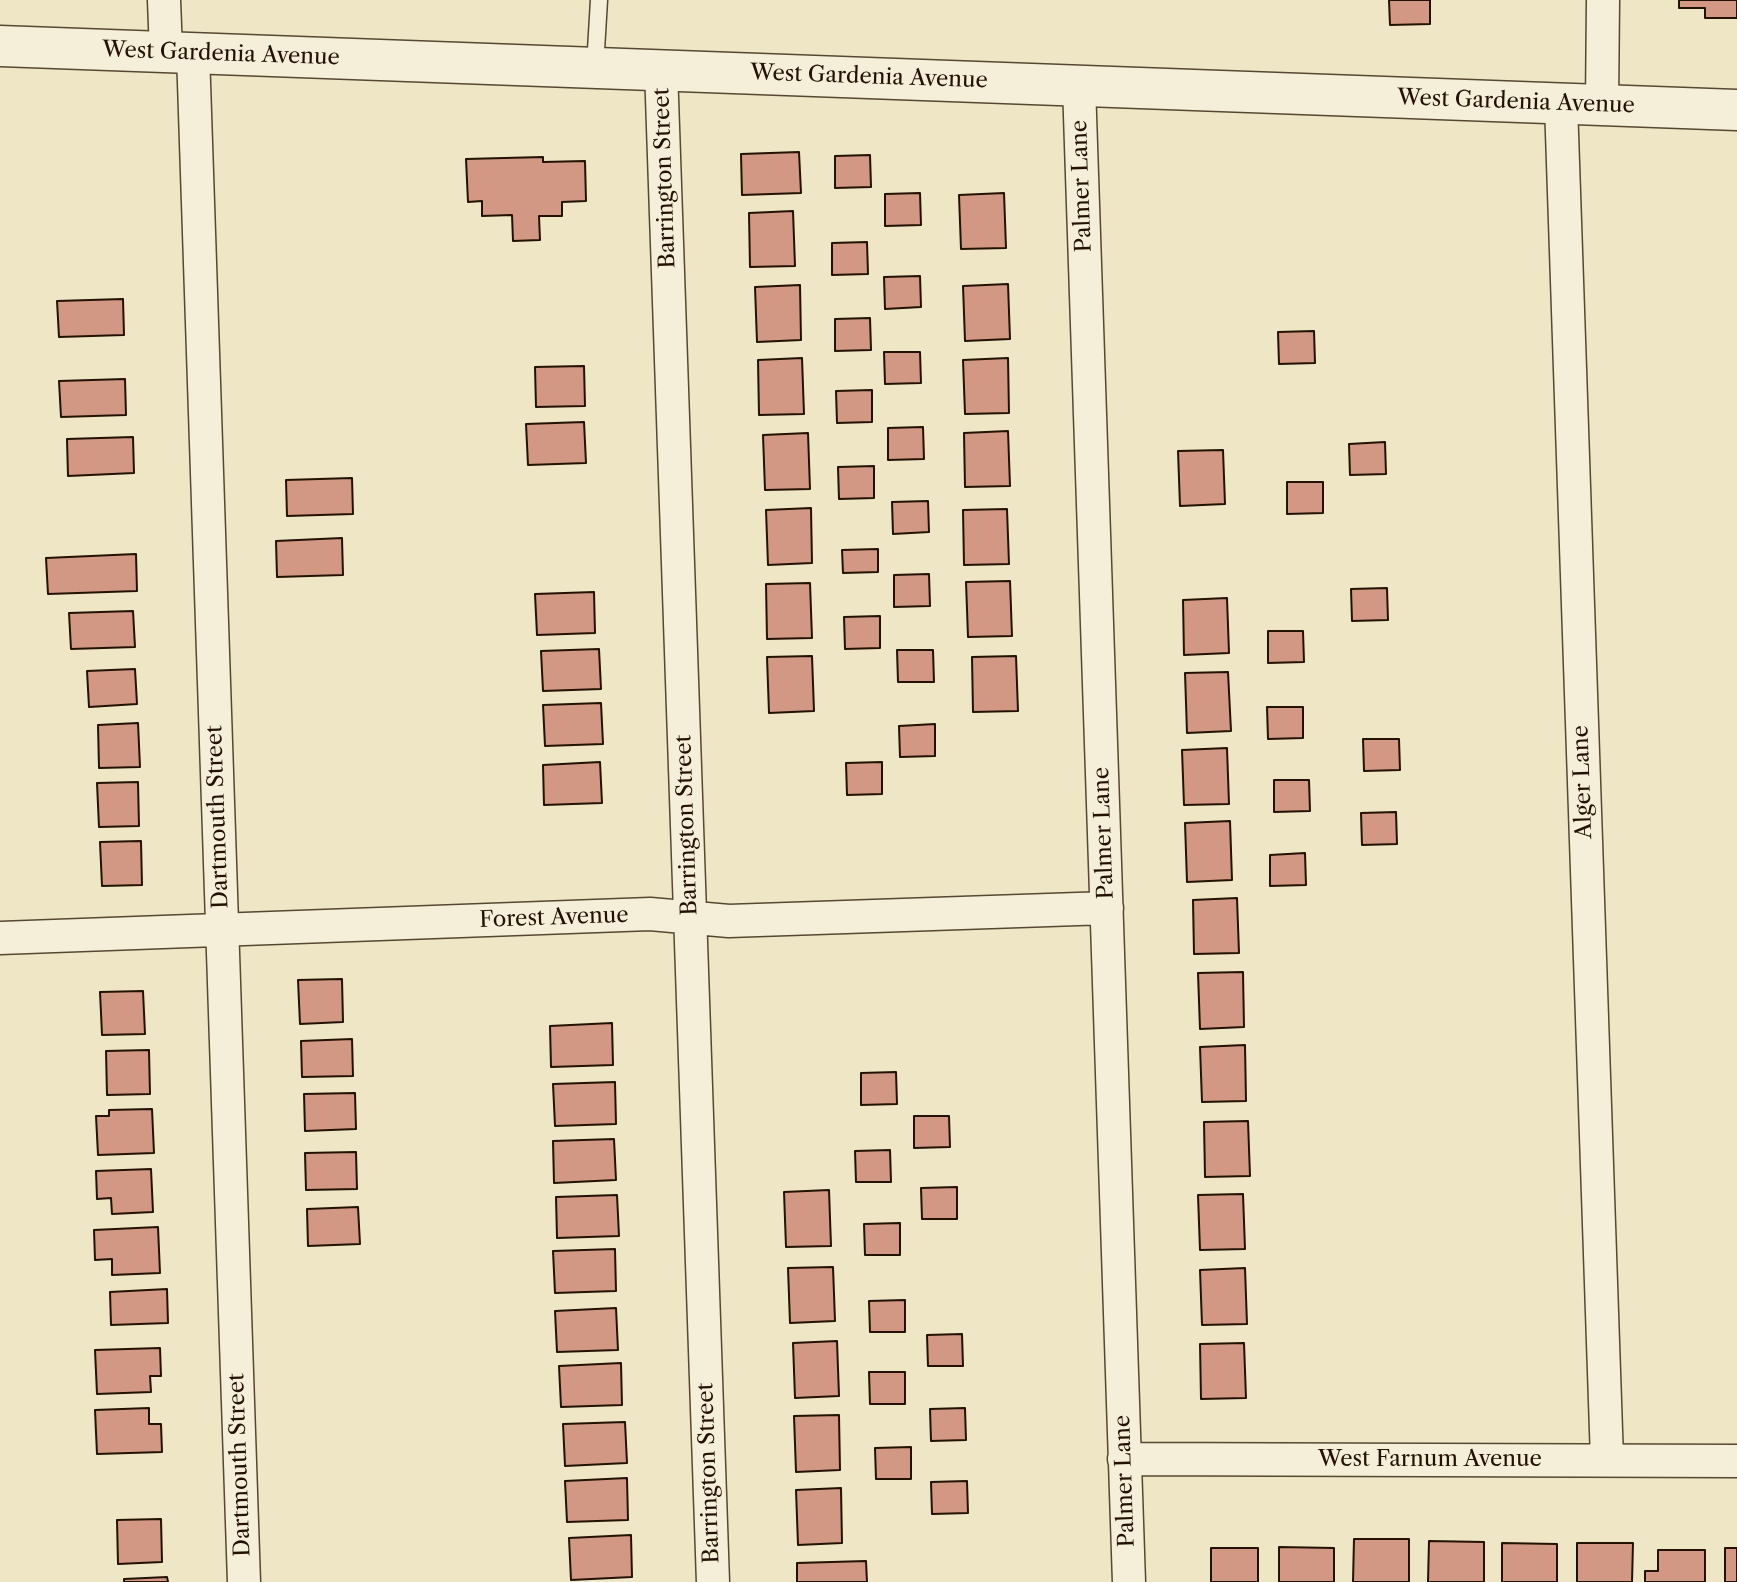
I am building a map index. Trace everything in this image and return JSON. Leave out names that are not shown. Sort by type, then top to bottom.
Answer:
[{"type":"street","name":"Dartmouth Street","points":[[164,0],[179,52],[222,930],[244,1582]]},
{"type":"street","points":[[1602,105],[1603,0]]},
{"type":"street","name":"West Gardenia Avenue","points":[[0,46],[1737,110]]},
{"type":"street","name":"Barrington Street","points":[[661,69],[713,1582]]},
{"type":"street","name":"Palmer Lane","points":[[1079,85],[1129,1582]]},
{"type":"street","name":"Alger Lane","points":[[1561,104],[1607,1460]]},
{"type":"street","name":"Forest Avenue","points":[[0,938],[650,914],[689,920],[745,921],[1107,908]]},
{"type":"street","name":"West Farnum Avenue","points":[[1124,1459],[1737,1461]]},
{"type":"lane","points":[[595,67],[599,0]]},
{"type":"building","points":[[1389,0],[1430,0],[1430,24],[1390,25]]},
{"type":"building","points":[[1679,0],[1737,0],[1737,18],[1705,18],[1705,8],[1679,8]]},
{"type":"building","points":[[799,152],[801,193],[742,195],[741,154]]},
{"type":"building","points":[[870,155],[871,187],[835,188],[835,156]]},
{"type":"building","points":[[543,157],[543,162],[585,161],[586,201],[562,202],[562,216],[539,216],[540,240],[513,241],[512,215],[482,216],[482,201],[468,202],[466,159]]},
{"type":"building","points":[[920,193],[921,225],[885,226],[885,194]]},
{"type":"building","points":[[1004,193],[1006,248],[961,249],[959,195]]},
{"type":"building","points":[[793,211],[795,266],[750,267],[749,213]]},
{"type":"building","points":[[867,242],[868,274],[832,275],[832,243]]},
{"type":"building","points":[[920,276],[921,307],[885,309],[884,277]]},
{"type":"building","points":[[1008,284],[1010,339],[965,341],[963,286]]},
{"type":"building","points":[[800,285],[801,340],[757,342],[755,287]]},
{"type":"building","points":[[123,299],[124,335],[59,337],[57,301]]},
{"type":"building","points":[[870,318],[871,350],[835,351],[835,319]]},
{"type":"building","points":[[1314,331],[1315,363],[1279,364],[1278,332]]},
{"type":"building","points":[[884,352],[920,352],[921,383],[885,384]]},
{"type":"building","points":[[802,358],[804,414],[759,415],[758,360]]},
{"type":"building","points":[[1008,358],[1009,413],[965,414],[963,360]]},
{"type":"building","points":[[584,366],[585,406],[536,407],[535,367]]},
{"type":"building","points":[[125,379],[126,415],[61,417],[59,381]]},
{"type":"building","points":[[872,390],[872,422],[837,423],[836,391]]},
{"type":"building","points":[[584,422],[586,463],[528,465],[526,424]]},
{"type":"building","points":[[923,427],[924,459],[888,460],[888,428]]},
{"type":"building","points":[[1008,431],[1010,486],[965,487],[964,433]]},
{"type":"building","points":[[808,433],[810,489],[765,490],[763,435]]},
{"type":"building","points":[[133,437],[134,473],[68,476],[67,439]]},
{"type":"building","points":[[1385,442],[1386,474],[1350,475],[1349,444]]},
{"type":"building","points":[[1223,450],[1225,504],[1180,506],[1178,451]]},
{"type":"building","points":[[874,466],[874,498],[839,499],[838,467]]},
{"type":"building","points":[[352,478],[353,514],[287,516],[286,480]]},
{"type":"building","points":[[1287,482],[1323,482],[1323,513],[1287,514]]},
{"type":"building","points":[[928,501],[929,532],[893,534],[892,502]]},
{"type":"building","points":[[811,508],[812,563],[768,565],[766,510]]},
{"type":"building","points":[[1007,509],[1009,564],[964,565],[963,510]]},
{"type":"building","points":[[342,538],[343,575],[277,577],[276,541]]},
{"type":"building","points":[[878,549],[878,572],[843,573],[842,550]]},
{"type":"building","points":[[136,554],[137,591],[48,594],[46,558]]},
{"type":"building","points":[[929,574],[930,606],[894,607],[894,575]]},
{"type":"building","points":[[1010,581],[1012,636],[968,637],[966,582]]},
{"type":"building","points":[[810,583],[812,638],[767,639],[766,584]]},
{"type":"building","points":[[1387,588],[1388,620],[1352,621],[1351,589]]},
{"type":"building","points":[[594,592],[595,633],[537,635],[535,594]]},
{"type":"building","points":[[1227,598],[1229,653],[1184,655],[1183,600]]},
{"type":"building","points":[[133,611],[135,647],[71,649],[69,613]]},
{"type":"building","points":[[880,616],[880,648],[845,649],[844,617]]},
{"type":"building","points":[[1268,631],[1303,631],[1304,662],[1268,663]]},
{"type":"building","points":[[599,649],[601,689],[543,691],[541,651]]},
{"type":"building","points":[[897,650],[933,650],[934,682],[898,682]]},
{"type":"building","points":[[812,656],[814,711],[769,713],[767,657]]},
{"type":"building","points":[[1016,656],[1018,711],[973,712],[972,657]]},
{"type":"building","points":[[135,669],[137,704],[89,707],[87,671]]},
{"type":"building","points":[[1228,672],[1231,731],[1187,733],[1185,673]]},
{"type":"building","points":[[601,703],[603,744],[545,746],[543,705]]},
{"type":"building","points":[[1267,707],[1303,707],[1303,738],[1268,739]]},
{"type":"building","points":[[138,723],[140,767],[99,768],[98,725]]},
{"type":"building","points":[[935,724],[935,756],[900,757],[899,726]]},
{"type":"building","points":[[1363,739],[1399,739],[1400,770],[1364,771]]},
{"type":"building","points":[[1227,748],[1229,804],[1184,805],[1182,750]]},
{"type":"building","points":[[600,762],[602,803],[544,805],[543,765]]},
{"type":"building","points":[[882,762],[882,794],[847,795],[846,763]]},
{"type":"building","points":[[1274,780],[1309,780],[1310,811],[1274,812]]},
{"type":"building","points":[[138,782],[139,826],[99,827],[97,783]]},
{"type":"building","points":[[1396,812],[1397,844],[1362,845],[1361,813]]},
{"type":"building","points":[[1230,821],[1232,880],[1187,882],[1185,823]]},
{"type":"building","points":[[141,841],[142,885],[102,886],[100,842]]},
{"type":"building","points":[[1305,853],[1306,885],[1270,886],[1270,855]]},
{"type":"building","points":[[1237,898],[1239,953],[1194,954],[1193,900]]},
{"type":"building","points":[[1243,972],[1244,1027],[1200,1029],[1198,973]]},
{"type":"building","points":[[342,979],[343,1022],[300,1024],[298,980]]},
{"type":"building","points":[[143,991],[145,1034],[102,1035],[100,992]]},
{"type":"building","points":[[612,1023],[613,1065],[551,1067],[550,1026]]},
{"type":"building","points":[[352,1039],[353,1076],[302,1077],[301,1041]]},
{"type":"building","points":[[1245,1045],[1246,1101],[1202,1102],[1200,1047]]},
{"type":"building","points":[[149,1050],[150,1094],[107,1095],[106,1051]]},
{"type":"building","points":[[896,1072],[897,1104],[861,1105],[861,1073]]},
{"type":"building","points":[[615,1082],[616,1124],[555,1126],[553,1084]]},
{"type":"building","points":[[355,1093],[356,1129],[305,1131],[304,1094]]},
{"type":"building","points":[[152,1109],[154,1153],[98,1155],[96,1116],[109,1116],[109,1110]]},
{"type":"building","points":[[914,1116],[949,1116],[950,1147],[914,1148]]},
{"type":"building","points":[[1248,1121],[1250,1176],[1205,1177],[1204,1122]]},
{"type":"building","points":[[614,1139],[616,1180],[554,1183],[553,1141]]},
{"type":"building","points":[[890,1150],[891,1182],[856,1182],[855,1151]]},
{"type":"building","points":[[356,1152],[357,1189],[306,1190],[305,1153]]},
{"type":"building","points":[[151,1169],[153,1212],[112,1214],[111,1198],[97,1199],[96,1171]]},
{"type":"building","points":[[957,1187],[957,1219],[922,1219],[921,1188]]},
{"type":"building","points":[[829,1190],[831,1246],[786,1247],[784,1192]]},
{"type":"building","points":[[1243,1194],[1245,1249],[1200,1250],[1198,1195]]},
{"type":"building","points":[[617,1195],[619,1236],[557,1238],[556,1197]]},
{"type":"building","points":[[358,1207],[360,1244],[308,1246],[307,1209]]},
{"type":"building","points":[[900,1223],[900,1255],[865,1255],[864,1224]]},
{"type":"building","points":[[158,1227],[160,1273],[112,1275],[112,1259],[95,1260],[94,1230]]},
{"type":"building","points":[[615,1249],[616,1291],[555,1293],[553,1251]]},
{"type":"building","points":[[833,1267],[835,1321],[790,1323],[788,1268]]},
{"type":"building","points":[[1245,1268],[1247,1324],[1202,1325],[1200,1270]]},
{"type":"building","points":[[167,1289],[168,1323],[111,1325],[110,1292]]},
{"type":"building","points":[[905,1300],[905,1332],[870,1332],[869,1301]]},
{"type":"building","points":[[616,1308],[618,1350],[557,1352],[555,1311]]},
{"type":"building","points":[[962,1334],[963,1366],[928,1366],[927,1335]]},
{"type":"building","points":[[837,1341],[839,1396],[795,1398],[793,1343]]},
{"type":"building","points":[[1244,1343],[1246,1398],[1201,1399],[1200,1344]]},
{"type":"building","points":[[160,1348],[161,1376],[150,1376],[151,1392],[97,1394],[95,1350]]},
{"type":"building","points":[[621,1363],[622,1405],[561,1407],[559,1366]]},
{"type":"building","points":[[869,1372],[905,1372],[905,1404],[870,1404]]},
{"type":"building","points":[[149,1408],[149,1424],[161,1424],[162,1452],[97,1454],[95,1410]]},
{"type":"building","points":[[965,1408],[966,1440],[931,1441],[930,1409]]},
{"type":"building","points":[[839,1415],[840,1470],[796,1472],[794,1416]]},
{"type":"building","points":[[625,1422],[627,1463],[565,1466],[563,1424]]},
{"type":"building","points":[[911,1447],[911,1479],[876,1479],[875,1448]]},
{"type":"building","points":[[627,1478],[628,1520],[567,1522],[565,1481]]},
{"type":"building","points":[[967,1481],[968,1513],[932,1514],[931,1482]]},
{"type":"building","points":[[841,1488],[842,1543],[798,1545],[796,1490]]},
{"type":"building","points":[[161,1519],[162,1562],[118,1564],[117,1520]]},
{"type":"building","points":[[631,1535],[632,1577],[571,1580],[569,1538]]},
{"type":"building","points":[[1354,1539],[1409,1539],[1409,1582],[1353,1582]]},
{"type":"building","points":[[1429,1541],[1484,1542],[1484,1582],[1428,1582]]},
{"type":"building","points":[[1502,1543],[1557,1544],[1557,1582],[1502,1582]]},
{"type":"building","points":[[1577,1543],[1633,1543],[1632,1582],[1577,1582]]},
{"type":"building","points":[[1279,1547],[1334,1548],[1334,1582],[1279,1582]]},
{"type":"building","points":[[1211,1548],[1258,1548],[1258,1582],[1211,1582]]},
{"type":"building","points":[[1725,1548],[1737,1548],[1737,1582],[1725,1582]]},
{"type":"building","points":[[1658,1550],[1705,1550],[1705,1582],[1645,1582],[1645,1571],[1658,1571]]},
{"type":"building","points":[[866,1561],[867,1582],[797,1582],[797,1563]]},
{"type":"building","points":[[167,1577],[168,1582],[124,1582],[124,1579]]}]
